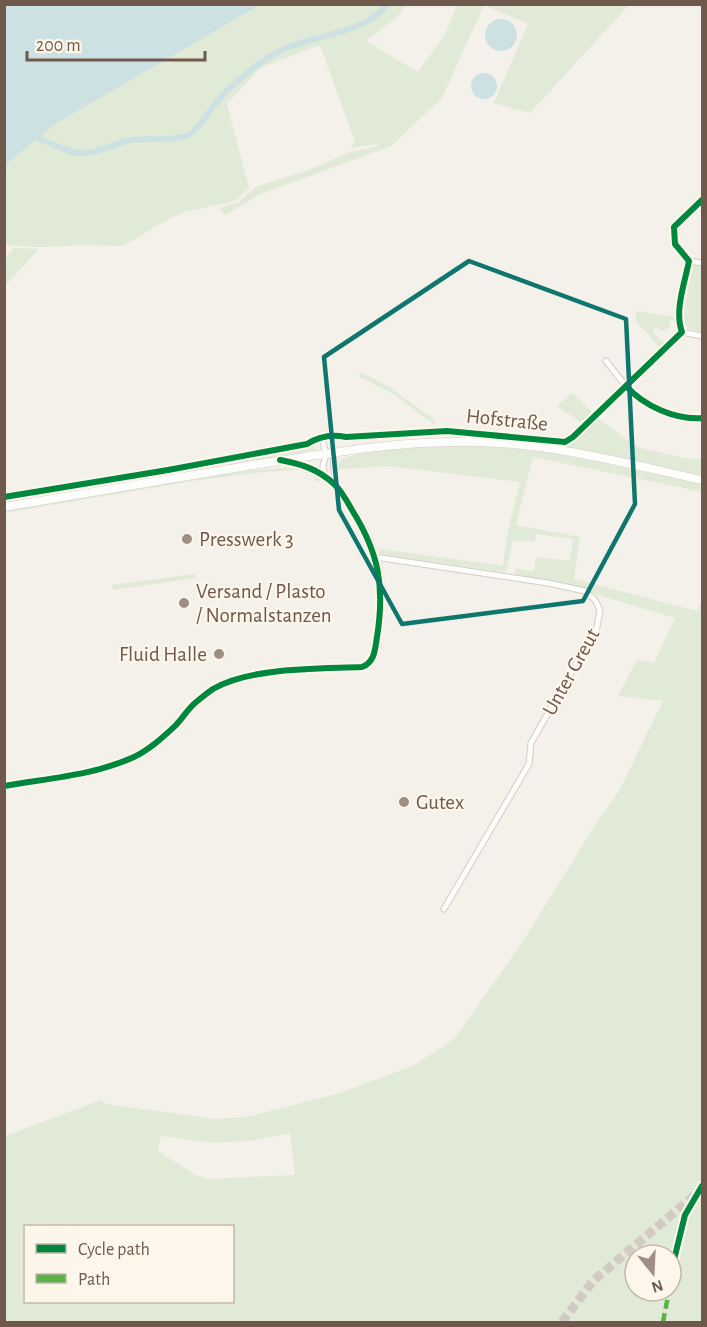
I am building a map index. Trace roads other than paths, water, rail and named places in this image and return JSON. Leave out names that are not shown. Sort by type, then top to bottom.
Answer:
[{"type":"main road","points":[[4,507],[280,460],[418,443],[506,443],[586,455],[702,480]]},
{"type":"street","points":[[702,200],[674,227],[675,244],[689,261],[702,263]]},
{"type":"street","points":[[689,261],[680,306],[680,327],[682,332],[702,336]]},
{"type":"street","name":"Hofstraße","points":[[329,453],[322,437],[331,435],[346,437],[447,431],[564,442],[573,437],[682,332]]},
{"type":"street","points":[[606,361],[632,392],[656,408],[691,419],[702,418]]},
{"type":"street","points":[[325,477],[323,466],[329,453]]},
{"type":"street","points":[[329,453],[335,484]]},
{"type":"street","points":[[4,786],[74,776],[103,769],[136,756],[154,745],[174,727],[190,707],[214,688],[244,678],[301,670],[362,667],[369,664],[374,654],[381,591],[375,556],[364,528],[335,484],[312,468],[280,460]]},
{"type":"street","name":"Unter Greut","points":[[375,556],[548,583],[585,591],[595,600],[600,610],[597,627],[531,743],[529,764],[444,909]]},
{"type":"waterway","points":[[49,143],[84,153],[95,152],[122,142],[186,136],[200,124],[232,86],[264,60],[293,46],[353,28],[378,14],[387,4]]},
{"type":"waterway","points":[[38,138],[44,141]]},
{"type":"waterway","points":[[4,197],[6,165]]},
{"type":"tunnel","points":[[562,1322],[593,1281],[702,1189]]},
{"type":"place","name":"Presswerk 3","points":[[187,539]]},
{"type":"place","name":"Versand / Plasto / Normalstanzen","points":[[184,603]]},
{"type":"place","name":"Fluid Halle","points":[[219,654]]},
{"type":"place","name":"Gutex","points":[[404,802]]}]
